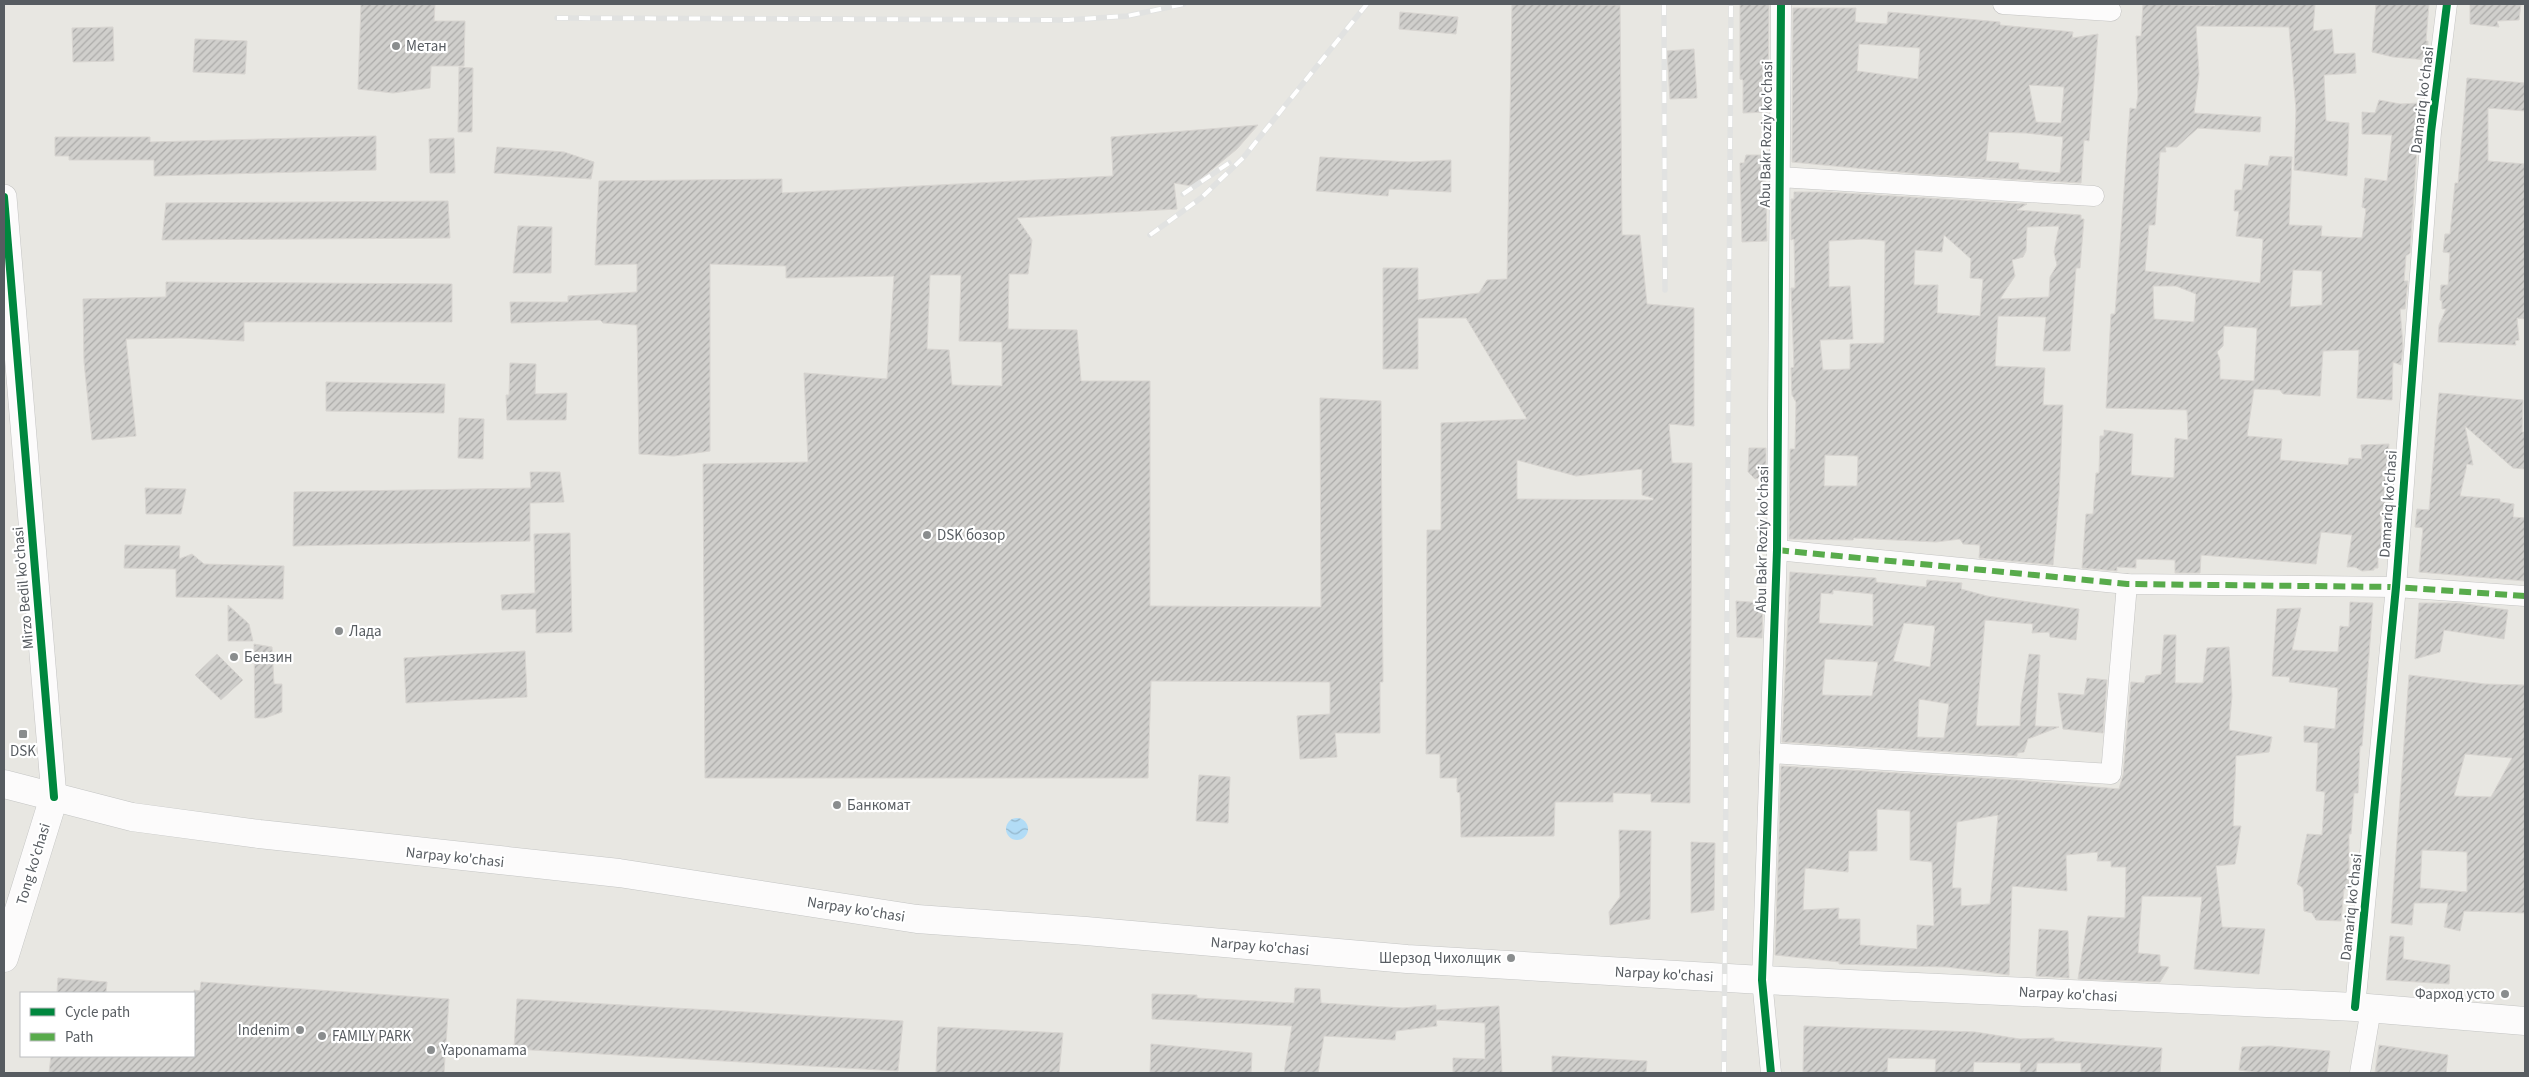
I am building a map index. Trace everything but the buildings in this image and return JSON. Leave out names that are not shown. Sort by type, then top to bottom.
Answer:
[{"type":"main road","name":"Narpay ko'chasi","points":[[4,784],[132,816],[491,861],[619,873],[918,919],[1086,931],[1407,959],[1762,980],[2363,1008],[2525,1021]]},
{"type":"main road","name":"Tong ko'chasi","points":[[4,958],[54,798]]},
{"type":"street","name":"Abu Bakr Roziy ko'chasi","points":[[1772,1073],[1762,980],[1778,550],[1781,4]]},
{"type":"street","points":[[2003,4],[2111,11]]},
{"type":"street","name":"Damariq ko'chasi","points":[[2360,1073],[2363,1008],[2431,132],[2447,4]]},
{"type":"street","points":[[1779,177],[2094,196]]},
{"type":"street","name":"Mirzo Bedil ko'chasi","points":[[4,197],[54,798]]},
{"type":"street","points":[[1778,550],[2127,584],[2396,587],[2525,596]]},
{"type":"street","points":[[1770,754],[2111,774],[2127,584]]},
{"type":"water","points":[[1017,818],[1025,821],[1028,829],[1025,837],[1017,840],[1009,837],[1006,829],[1009,821]]},
{"type":"railway","points":[[557,18],[1068,20],[1127,16],[1184,4]]},
{"type":"railway","points":[[1150,235],[1201,198],[1243,158],[1367,4]]},
{"type":"railway","points":[[1664,4],[1665,290]]},
{"type":"railway","points":[[1724,1073],[1731,4]]},
{"type":"railway","points":[[1183,194],[1229,163]]},
{"type":"marked path","points":[[1777,550],[2127,584],[2396,587],[2525,596]]},
{"type":"cycle path","points":[[1771,1073],[1762,980],[1777,550],[1781,4]]},
{"type":"cycle path","points":[[2355,1007],[2396,587],[2431,132],[2447,4]]},
{"type":"cycle path","points":[[4,197],[54,797]]},
{"type":"place","name":"Метан","points":[[396,46]]},
{"type":"place","name":"DSK бозор","points":[[927,535]]},
{"type":"place","name":"Лада","points":[[339,631]]},
{"type":"place","name":"Бензин","points":[[234,657]]},
{"type":"place","name":"DSK","points":[[23,734]]},
{"type":"place","name":"Банкомат","points":[[837,805]]},
{"type":"place","name":"Шерзод Чихолщик","points":[[1511,958]]},
{"type":"place","name":"Фарход усто","points":[[2505,994]]},
{"type":"place","name":"Indenim","points":[[300,1030]]},
{"type":"place","name":"FAMILY PARK","points":[[322,1036]]},
{"type":"place","name":"Yaponamama","points":[[431,1050]]}]
